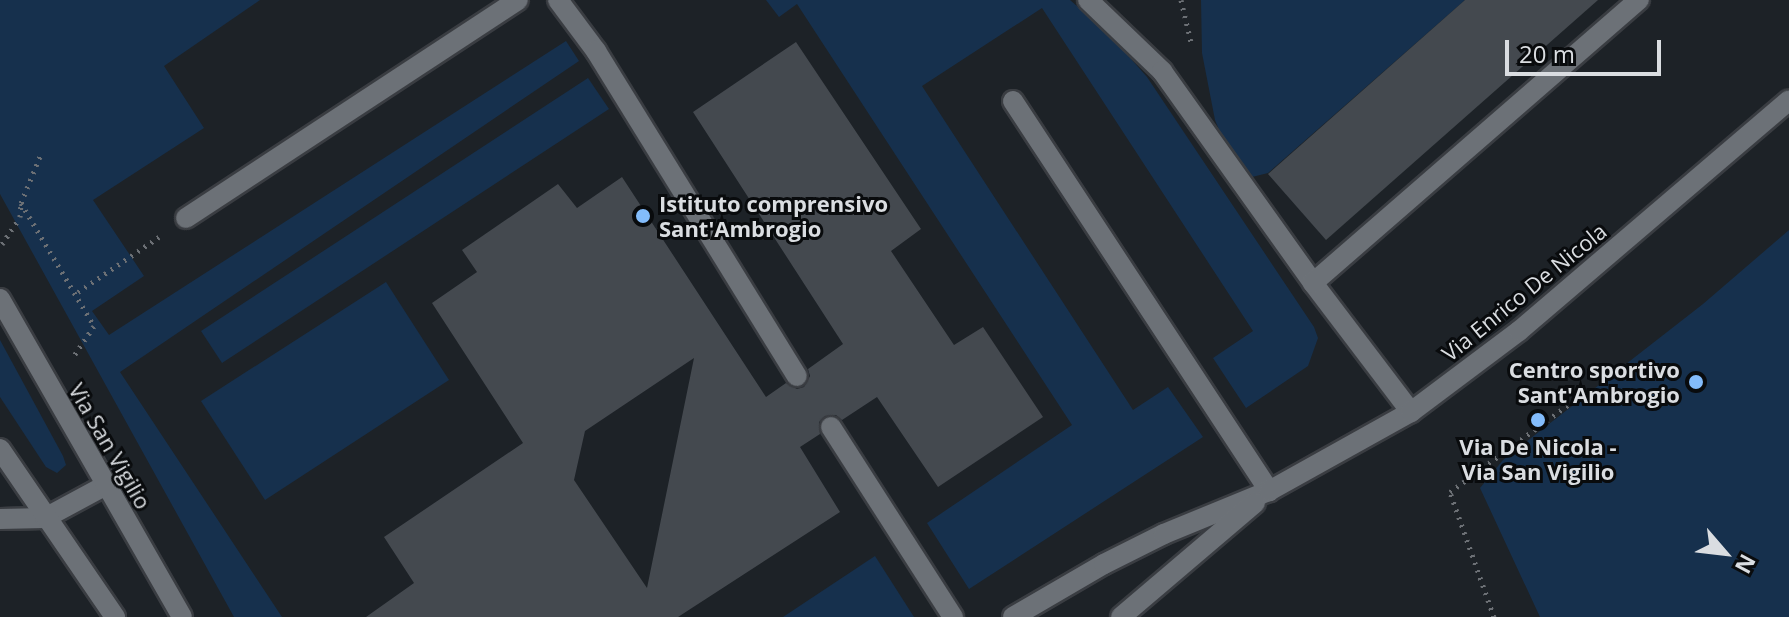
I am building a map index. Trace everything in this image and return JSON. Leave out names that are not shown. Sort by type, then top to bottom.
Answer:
[{"type":"street","points":[[186,218],[518,0]]},
{"type":"street","points":[[558,0],[596,51],[797,376]]},
{"type":"street","points":[[1088,0],[1162,71],[1313,283],[1411,412]]},
{"type":"street","points":[[1313,283],[1639,0]]},
{"type":"street","name":"Via Enrico De Nicola","points":[[1013,617],[1164,534],[1269,491],[1411,412],[1519,331],[1789,100]]},
{"type":"street","points":[[1013,101],[1269,491]]},
{"type":"street","name":"Via San Vigilio","points":[[0,299],[182,617]]},
{"type":"street","points":[[831,427],[953,617]]},
{"type":"street","points":[[0,449],[115,617]]},
{"type":"street","points":[[0,519],[45,518],[106,485]]},
{"type":"street","name":"Via Enrico De Nicola","points":[[1121,617],[1269,491]]},
{"type":"path","points":[[2,244],[20,217],[21,203],[41,154]]},
{"type":"path","points":[[21,203],[78,292],[94,326],[70,361]]},
{"type":"path","points":[[78,292],[186,218]]},
{"type":"path","points":[[1494,617],[1450,492],[1572,402]]},
{"type":"shaded area","points":[[0,0],[260,0],[164,66],[204,128],[93,200],[144,276],[92,311],[109,335],[566,41],[579,61],[120,372],[282,617],[234,617],[0,194]]},
{"type":"shaded area","points":[[766,0],[1070,0],[1109,34],[1147,77],[1314,327],[1318,338],[1308,366],[1246,408],[1213,358],[1253,331],[1042,8],[922,86],[1133,410],[1168,387],[1203,437],[969,589],[927,523],[1072,425],[797,4],[779,17]]},
{"type":"shaded area","points":[[1201,0],[1465,0],[1268,173],[1252,177],[1227,149],[1215,120],[1202,53]]},
{"type":"shaded area","points":[[588,78],[609,109],[222,363],[201,331]]},
{"type":"shaded area","name":"Centro sportivo Sant'Ambrogio","points":[[1789,230],[1789,617],[1540,617],[1480,488],[1503,460],[1703,304]]},
{"type":"shaded area","points":[[386,282],[449,380],[265,500],[201,401]]},
{"type":"shaded area","points":[[0,340],[63,456],[66,465],[57,473],[46,467],[0,397]]},
{"type":"shaded area","points":[[875,556],[914,617],[783,617]]},
{"type":"building","points":[[1465,0],[1598,0],[1326,240],[1268,174]]},
{"type":"building","points":[[796,42],[921,229],[891,251],[954,345],[983,327],[1043,417],[938,487],[877,397],[842,420],[836,415],[825,416],[819,422],[820,434],[800,447],[840,512],[678,617],[366,617],[414,583],[384,537],[523,443],[432,303],[477,272],[462,250],[558,184],[577,208],[622,177],[766,397],[786,383],[797,389],[804,387],[810,376],[808,369],[843,344],[693,112]],"holes":[[[694,358],[647,588],[574,480],[585,431]]]},
{"type":"place","name":"Istituto comprensivo Sant'Ambrogio","points":[[643,216]]},
{"type":"place","name":"Centro sportivo Sant'Ambrogio","points":[[1696,382]]},
{"type":"place","name":"Via De Nicola - Via San Vigilio","points":[[1538,420]]}]
